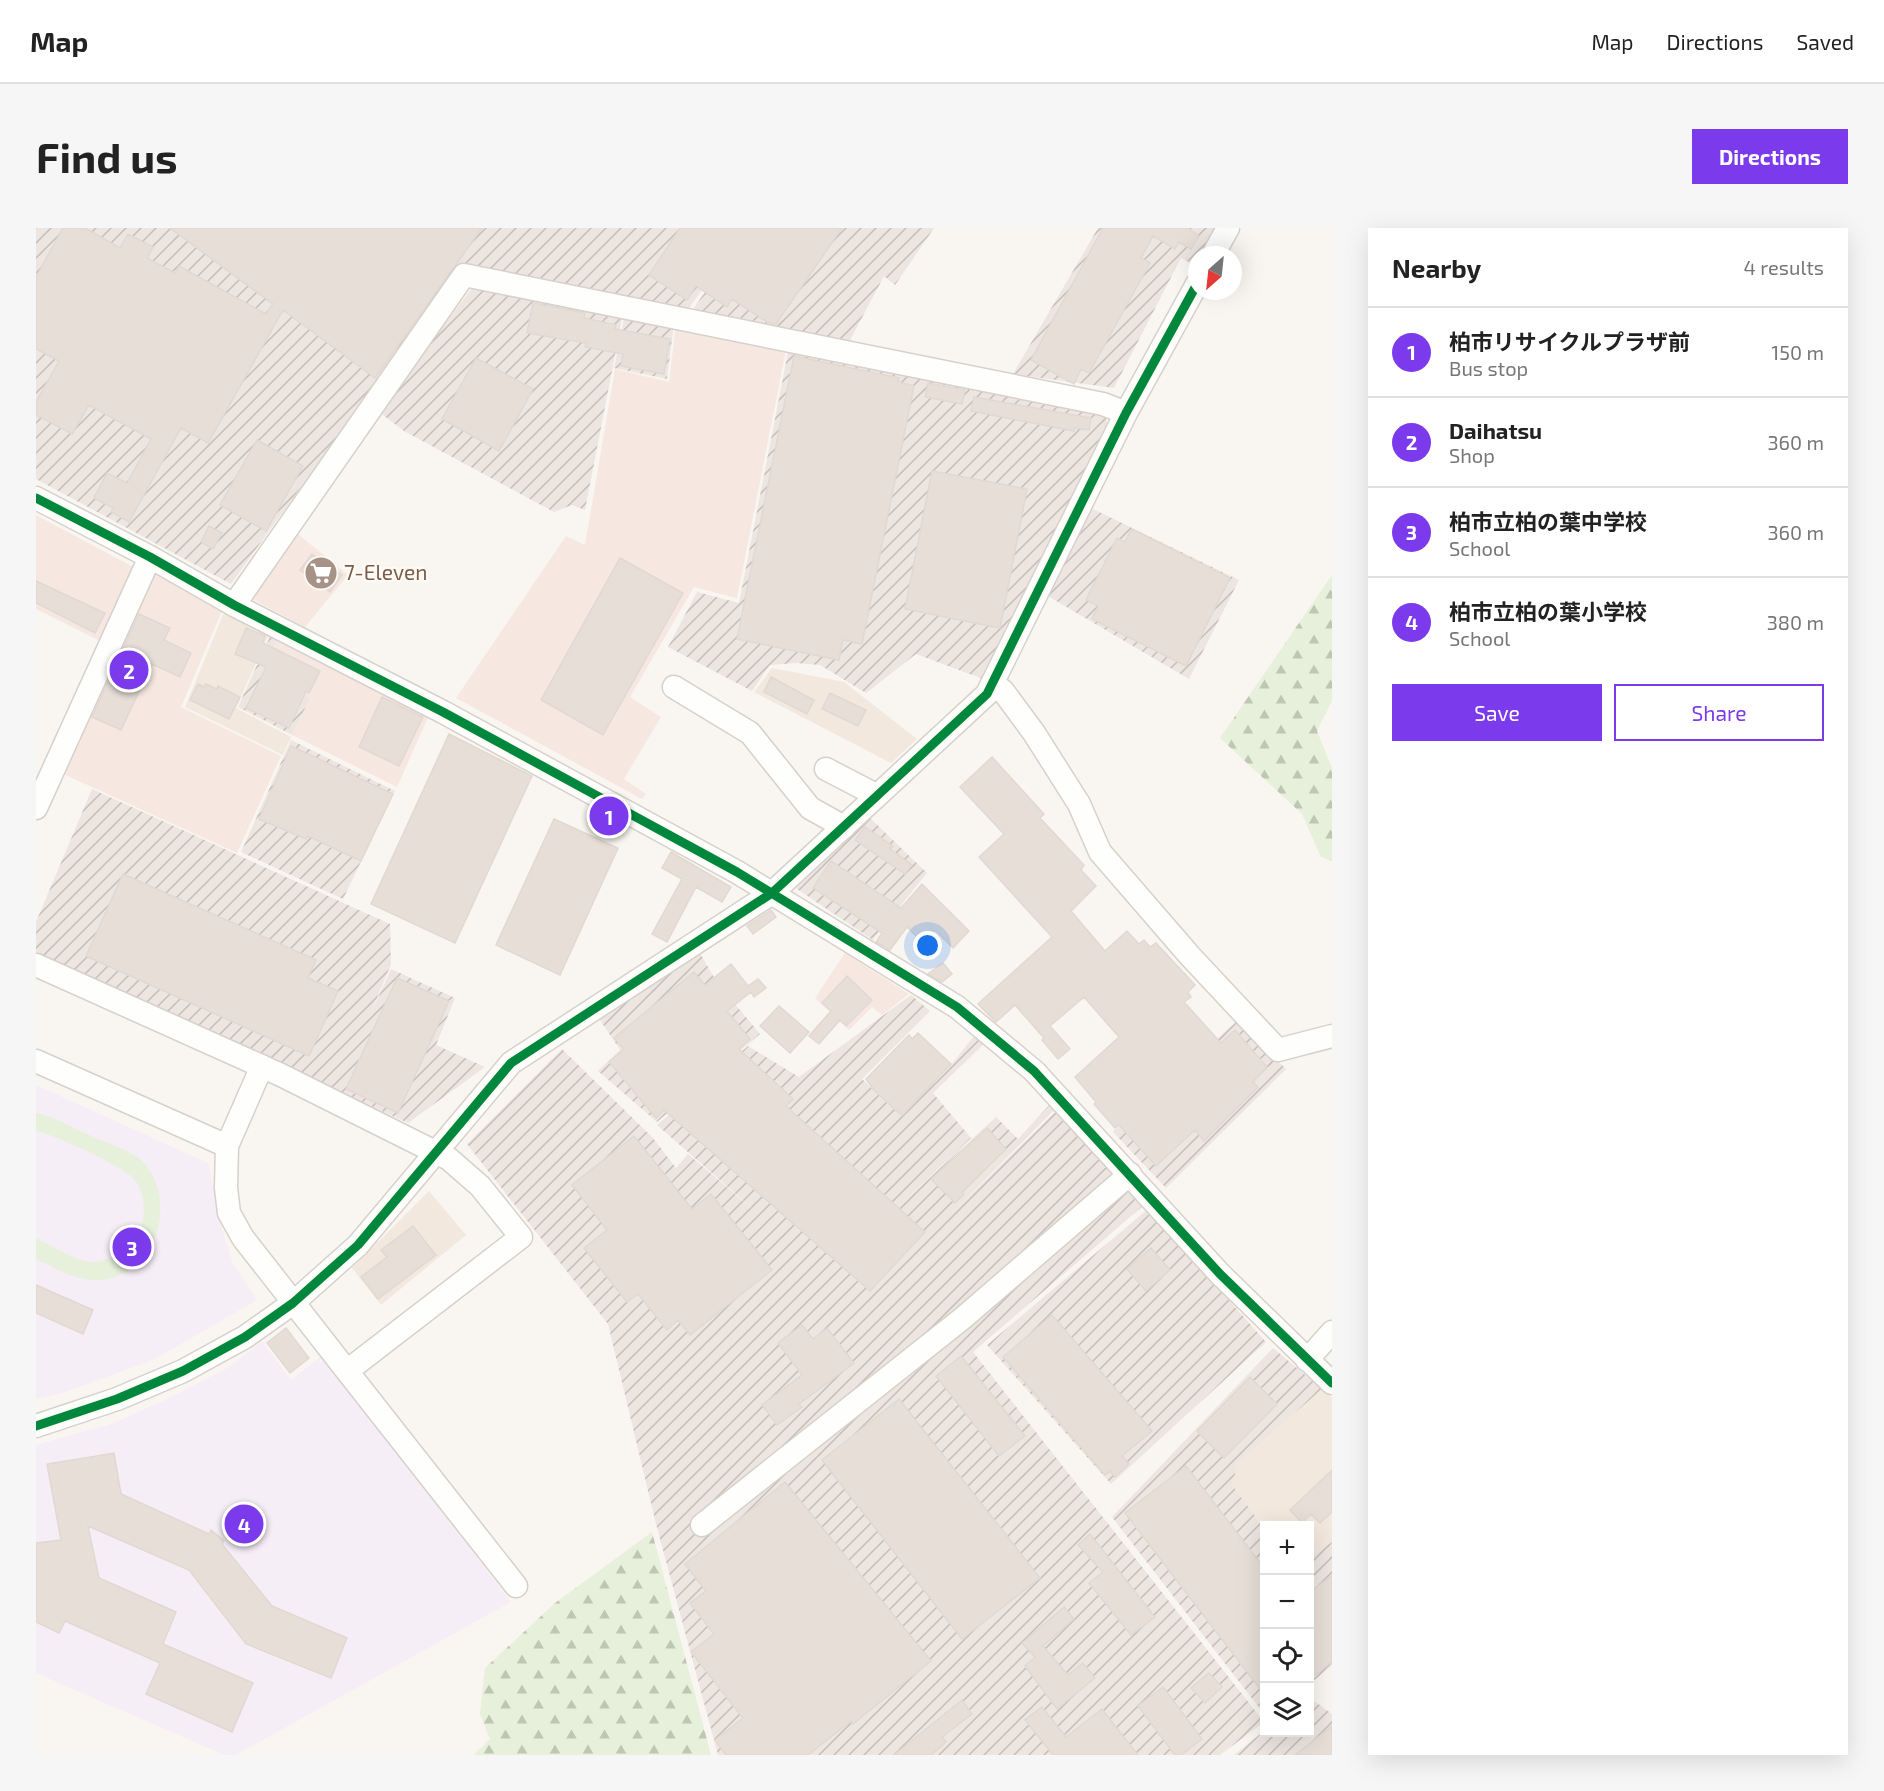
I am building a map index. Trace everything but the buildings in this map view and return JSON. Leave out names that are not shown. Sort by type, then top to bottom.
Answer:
[{"type":"street","points":[[1218,246],[1228,228]]},
{"type":"street","points":[[234,605],[464,275],[1103,404],[1126,413]]},
{"type":"street","points":[[36,1426],[106,1403],[183,1371],[244,1337],[293,1303],[358,1245],[512,1063],[772,893],[987,694],[1126,413],[1188,300]]},
{"type":"street","points":[[36,498],[150,557],[234,605],[443,712],[772,893],[957,1007],[1034,1071],[1220,1274],[1332,1383]]},
{"type":"street","points":[[36,808],[150,557]]},
{"type":"street","points":[[993,683],[1003,691],[1034,733],[1078,804],[1100,852],[1190,956],[1278,1050],[1332,1036]]},
{"type":"street","points":[[674,687],[750,733],[810,808],[844,827]]},
{"type":"street","points":[[826,769],[876,795]]},
{"type":"street","points":[[36,965],[262,1066],[437,1152],[480,1186],[521,1237],[347,1371]]},
{"type":"street","points":[[36,1060],[226,1146]]},
{"type":"street","points":[[262,1066],[226,1146],[226,1188],[229,1213],[243,1238],[293,1303],[516,1586]]},
{"type":"street","points":[[702,1526],[963,1318],[1130,1174]]},
{"type":"street","points":[[1307,1360],[1332,1332]]},
{"type":"shaded area","points":[[36,228],[746,228],[687,311],[458,269],[231,584],[36,479]]},
{"type":"shaded area","points":[[750,228],[934,228],[895,285],[884,276],[848,344],[691,312]]},
{"type":"shaded area","points":[[1098,228],[1215,228],[1205,246],[1188,246],[1188,262],[1181,258],[1114,388],[1013,374]]},
{"type":"shaded area","points":[[472,288],[623,314],[585,510],[572,505],[554,512],[404,431],[379,412]]},
{"type":"shaded area","points":[[625,314],[674,323],[667,379],[614,368]]},
{"type":"shaded area","points":[[676,324],[787,345],[737,598],[694,587],[630,697],[661,717],[624,779],[646,794],[642,799],[456,698],[566,536],[585,545],[615,369],[669,382]]},
{"type":"shaded area","points":[[789,347],[1100,408],[1109,425],[983,679],[916,654],[866,693],[820,665],[796,663],[770,665],[752,691],[668,647],[697,592],[739,603]]},
{"type":"shaded area","points":[[1087,506],[1239,580],[1189,679],[1046,595]]},
{"type":"shaded area","points":[[36,515],[137,569],[104,643],[36,609]]},
{"type":"shaded area","points":[[298,534],[348,575],[305,627],[252,599]]},
{"type":"shaded area","points":[[149,568],[222,611],[181,707],[281,756],[237,853],[59,772]]},
{"type":"shaded area","points":[[225,610],[270,632],[236,708],[291,737],[283,755],[185,707]]},
{"type":"shaded area","points":[[272,632],[279,636],[262,674],[310,698],[292,735],[238,707]]},
{"type":"shaded area","points":[[279,636],[431,711],[397,787],[292,735],[310,698],[262,674]]},
{"type":"shaded area","points":[[772,668],[844,682],[917,739],[891,763],[754,692]]},
{"type":"shaded area","points":[[291,740],[395,791],[343,899],[241,852]]},
{"type":"shaded area","points":[[92,789],[390,924],[391,964],[370,1015],[391,969],[455,998],[436,1045],[485,1067],[408,1123],[36,955],[36,922]]},
{"type":"shaded area","points":[[865,813],[927,873],[873,940],[791,885]]},
{"type":"shaded area","points":[[697,948],[716,981],[760,1034],[657,1122],[598,1071],[620,1050],[598,1017]]},
{"type":"shaded area","points":[[845,953],[909,994],[882,1015],[872,1007],[849,1030],[815,998]]},
{"type":"shaded area","points":[[911,995],[930,1011],[862,1079],[901,1116],[947,1070],[974,1036],[984,1044],[933,1093],[971,1138],[901,1204],[996,1117],[1018,1139],[1052,1102],[1057,1107],[950,1215],[1055,1112],[1144,1205],[973,1352],[1260,1717],[1260,1725],[1220,1755],[718,1755],[656,1524],[608,1324],[467,1144],[562,1049],[653,1138],[676,1168],[688,1154],[761,1216],[657,1125],[748,1046],[799,1077]]},
{"type":"shaded area","points":[[1237,1021],[1286,1069],[1166,1188],[1113,1132]]},
{"type":"shaded area","points":[[36,1085],[208,1163],[222,1229],[233,1264],[257,1300],[155,1359],[63,1393],[36,1399]]},
{"type":"shaded area","points":[[429,1191],[466,1235],[381,1305],[352,1268]]},
{"type":"shaded area","points":[[1148,1209],[1266,1342],[1111,1484],[987,1345]]},
{"type":"shaded area","points":[[262,1341],[291,1380],[323,1355],[511,1602],[236,1755],[224,1755],[36,1673],[36,1445],[114,1423],[167,1399],[229,1367]]},
{"type":"shaded area","points":[[1273,1348],[1322,1389],[1238,1463],[1232,1485],[1260,1523],[1260,1709],[1112,1517]]},
{"type":"shaded area","points":[[1322,1389],[1332,1398],[1332,1542],[1314,1555],[1314,1521],[1260,1523],[1232,1485],[1238,1463]]},
{"type":"shaded area","points":[[1332,1542],[1332,1665],[1314,1681],[1314,1575],[1314,1555]]},
{"type":"shaded area","points":[[1314,1701],[1332,1714],[1332,1755],[1234,1755],[1260,1734],[1260,1737],[1314,1737]]},
{"type":"green space","points":[[1332,575],[1332,701],[1317,731],[1332,768],[1332,861],[1321,857],[1302,814],[1220,738]]},
{"type":"green space","points":[[36,1113],[55,1119],[136,1156],[153,1176],[159,1195],[160,1215],[156,1235],[147,1252],[134,1267],[117,1276],[96,1280],[65,1273],[36,1259],[36,1238],[71,1256],[91,1262],[108,1259],[124,1252],[133,1245],[141,1230],[144,1203],[139,1187],[129,1174],[88,1152],[36,1131]]},
{"type":"green space","points":[[652,1532],[711,1755],[474,1755],[490,1739],[480,1714],[485,1668],[555,1603]]},
{"type":"cycle path","points":[[36,1426],[117,1399],[183,1371],[245,1337],[293,1303],[358,1245],[511,1063],[772,893],[987,694],[1126,413],[1188,300]]},
{"type":"cycle path","points":[[36,498],[150,557],[234,605],[443,712],[737,872],[957,1007],[1034,1071],[1220,1274],[1332,1383]]},
{"type":"place","name":"7-Eleven","points":[[321,573]]},
{"type":"place","name":"Daihatsu","points":[[129,670]]},
{"type":"place","name":"柏市リサイクルプラザ前","points":[[609,816]]},
{"type":"place","name":"柏市立柏の葉中学校","points":[[132,1247]]},
{"type":"place","name":"柏市立柏の葉小学校","points":[[244,1524]]}]
